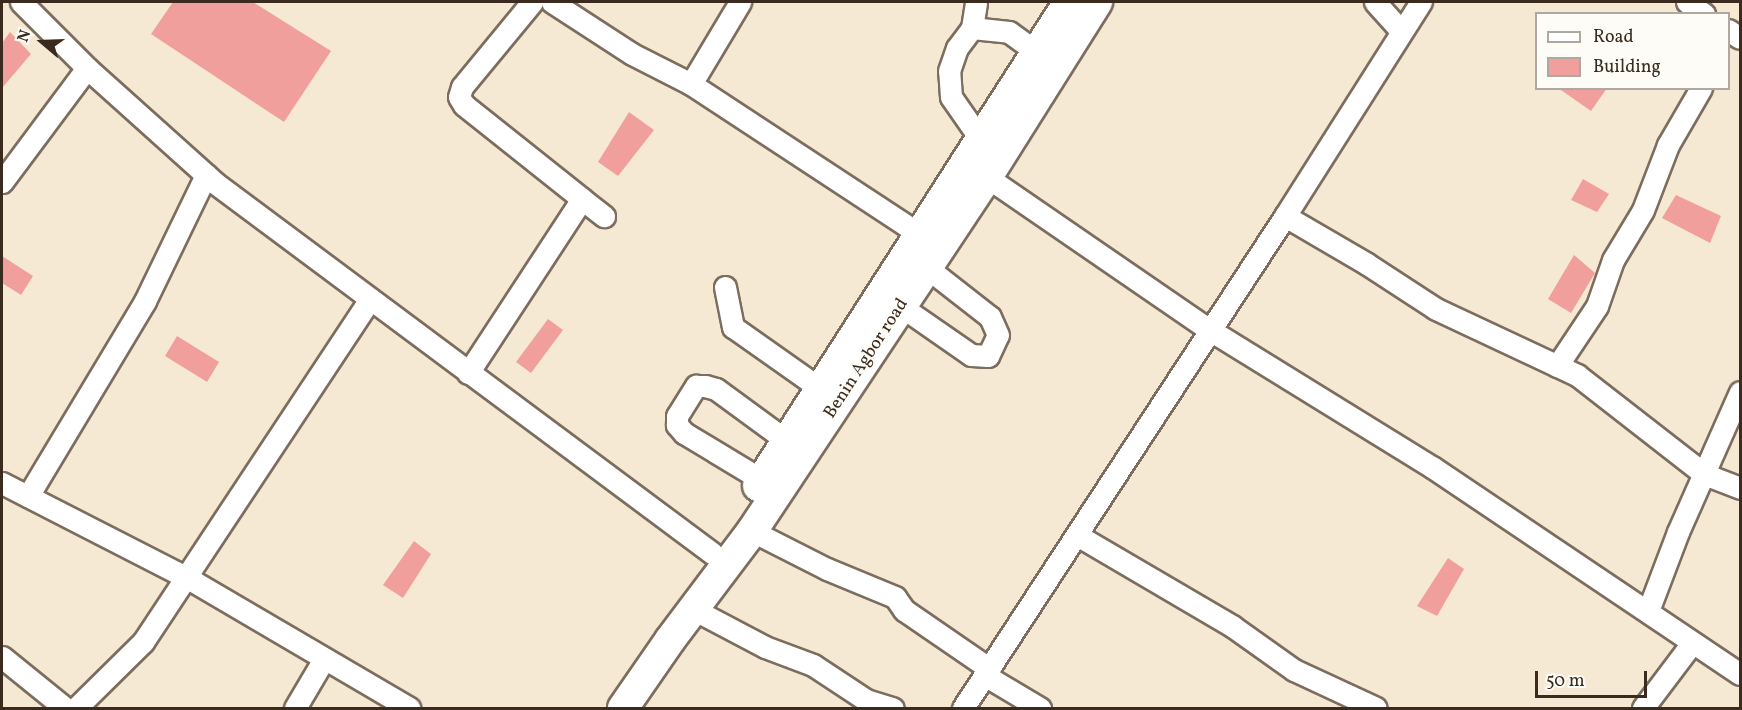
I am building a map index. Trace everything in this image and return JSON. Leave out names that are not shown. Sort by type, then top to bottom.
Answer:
[{"type":"highway","name":"Benin Agbor road","points":[[625,706],[657,627],[762,480],[1069,2]]},
{"type":"highway","name":"Benin Agbor road","points":[[625,706],[693,609],[752,531],[902,308],[1097,2]]},
{"type":"street","points":[[21,2],[42,10],[87,68],[206,175],[369,300],[712,553]]},
{"type":"street","points":[[532,2],[462,87],[459,97],[464,105],[604,216]]},
{"type":"street","points":[[552,2],[632,54],[691,84],[921,235]]},
{"type":"street","points":[[691,84],[740,2]]},
{"type":"street","points":[[976,2],[972,28],[957,48],[949,71],[949,80],[951,97],[981,140]]},
{"type":"street","points":[[1375,2],[1401,31]]},
{"type":"street","points":[[963,708],[1285,216],[1421,2]]},
{"type":"street","points":[[1687,2],[1701,12]]},
{"type":"street","points":[[972,28],[1009,32],[1037,52]]},
{"type":"street","points":[[2,182],[87,68]]},
{"type":"street","points":[[1557,366],[1597,306],[1613,260],[1643,210],[1668,145],[1700,90]]},
{"type":"street","points":[[28,496],[145,301],[206,175]]},
{"type":"street","points":[[987,177],[1210,330],[1432,467],[1648,610],[1692,643],[1740,674]]},
{"type":"street","points":[[468,373],[582,199]]},
{"type":"street","points":[[1285,216],[1436,309],[1577,375],[1704,474],[1740,488]]},
{"type":"street","points":[[902,308],[971,355],[988,356],[998,335],[990,317],[926,267]]},
{"type":"street","points":[[725,287],[733,327],[821,389]]},
{"type":"street","points":[[76,708],[143,642],[369,300]]},
{"type":"street","points":[[762,480],[684,433],[677,424],[677,416],[696,386],[716,389],[787,441]]},
{"type":"street","points":[[1648,610],[1740,392]]},
{"type":"street","points":[[2,483],[186,577],[409,708]]},
{"type":"street","points":[[752,531],[827,569],[895,597],[904,610],[1040,708]]},
{"type":"street","points":[[1077,535],[1232,626],[1294,670],[1376,708]]},
{"type":"street","points":[[693,609],[765,647],[813,665],[866,700],[893,708]]},
{"type":"street","points":[[1643,708],[1692,643]]},
{"type":"street","points":[[2,657],[65,708]]},
{"type":"street","points":[[295,708],[324,659]]},
{"type":"building","points":[[173,2],[253,2],[331,51],[284,122],[151,34]]},
{"type":"building","points":[[10,32],[31,54],[2,88],[2,43]]},
{"type":"building","points":[[1561,90],[1606,90],[1591,111]]},
{"type":"building","points":[[629,112],[654,130],[618,176],[598,162]]},
{"type":"building","points":[[1583,179],[1609,194],[1597,212],[1571,200]]},
{"type":"building","points":[[1676,195],[1721,216],[1710,243],[1662,218]]},
{"type":"building","points":[[1574,255],[1595,273],[1571,313],[1548,299]]},
{"type":"building","points":[[2,256],[33,276],[21,295],[2,283]]},
{"type":"building","points":[[548,319],[563,330],[531,373],[516,362]]},
{"type":"building","points":[[177,336],[219,362],[207,382],[165,356]]},
{"type":"building","points":[[414,541],[431,554],[403,598],[383,585]]},
{"type":"building","points":[[1448,558],[1464,569],[1437,616],[1417,606]]}]
